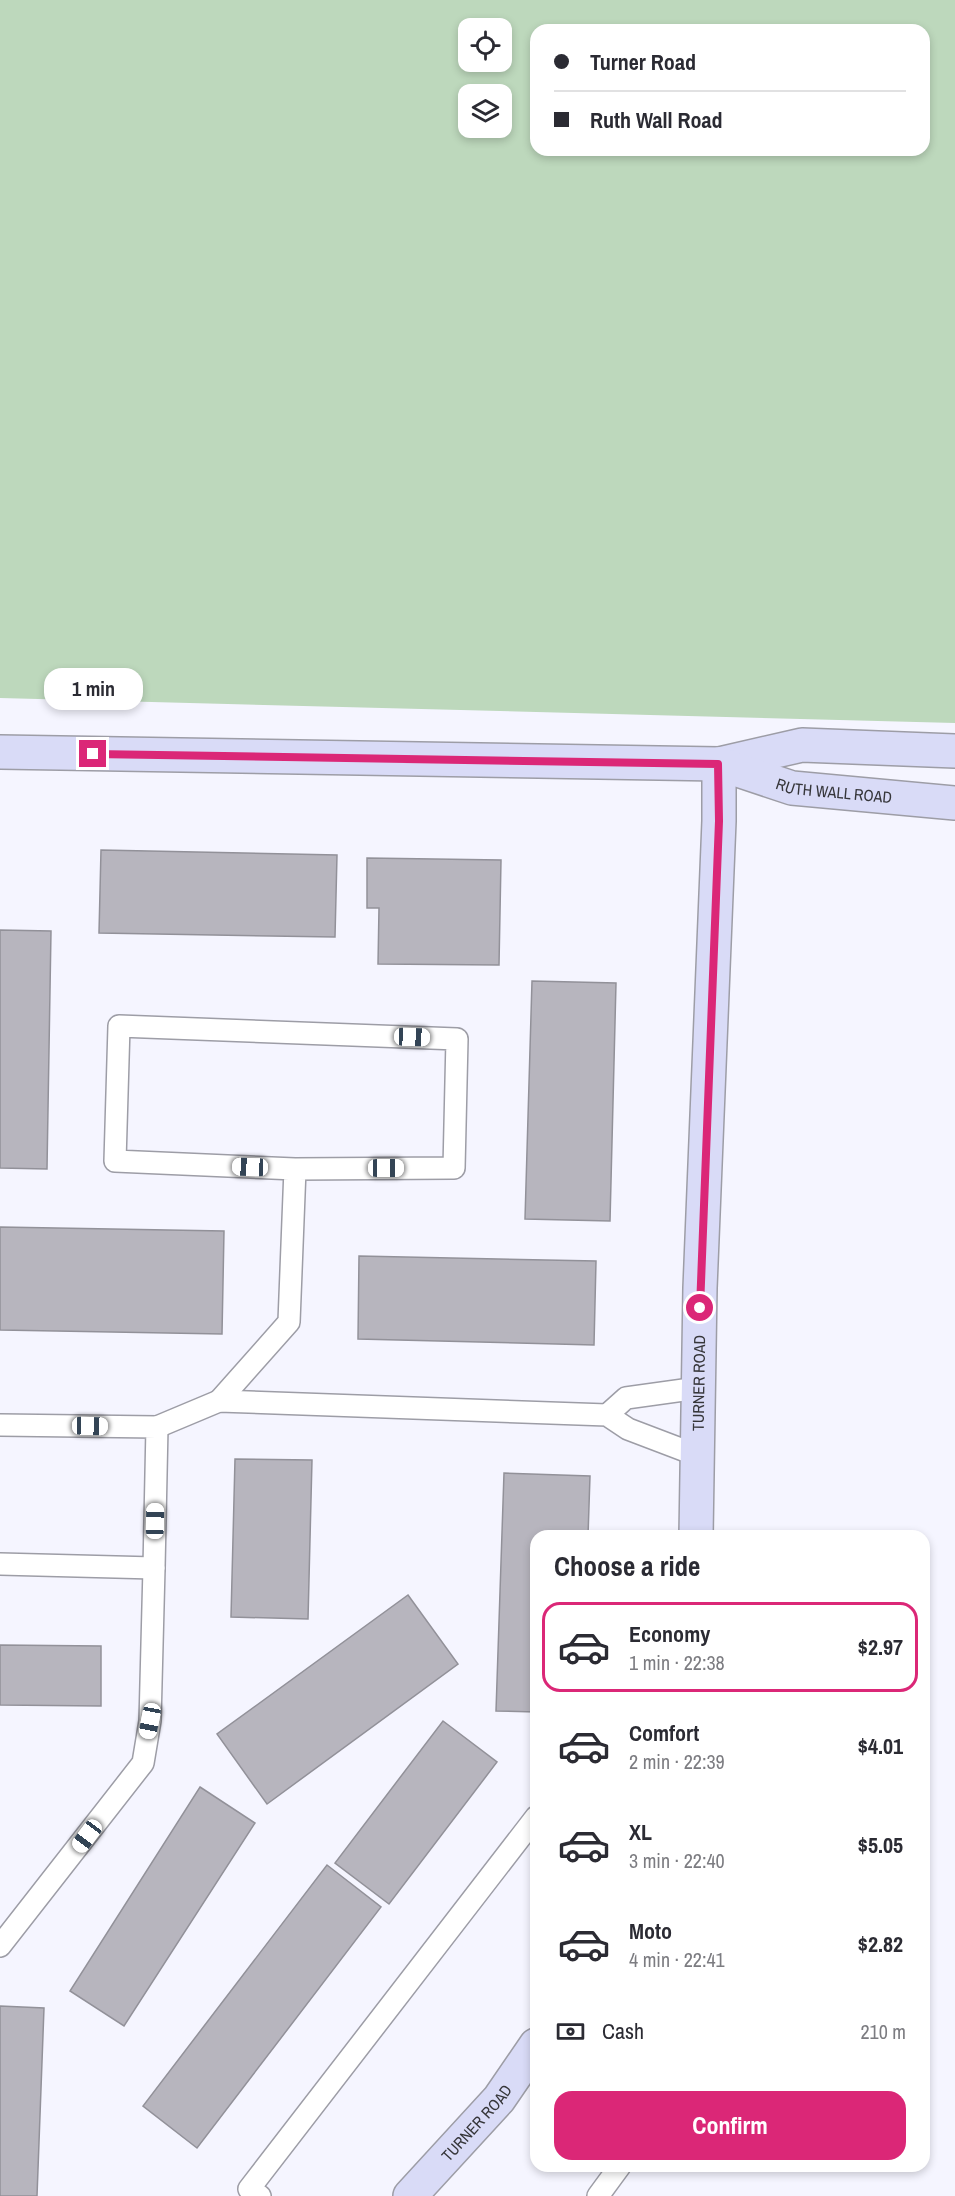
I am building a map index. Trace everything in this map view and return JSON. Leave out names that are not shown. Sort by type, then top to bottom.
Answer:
[{"type":"main road","name":"RUTH WALL ROAD","points":[[0,752],[718,764],[802,745],[955,751]]},
{"type":"main road","name":"RUTH WALL ROAD","points":[[718,764],[792,788],[955,803]]},
{"type":"main road","name":"TURNER ROAD","points":[[696,1530],[699,1456],[698,1388],[719,821],[718,764]]},
{"type":"main road","name":"TURNER ROAD","points":[[410,2196],[499,2099],[530,2054]]},
{"type":"lane","points":[[119,1026],[457,1039],[454,1168],[295,1169],[115,1161],[119,1026]]},
{"type":"lane","points":[[219,1401],[289,1322],[295,1169]]},
{"type":"lane","points":[[607,1415],[626,1398],[698,1388]]},
{"type":"lane","points":[[0,1425],[157,1427],[219,1401],[607,1415],[628,1429],[699,1456]]},
{"type":"lane","points":[[0,1946],[143,1763],[150,1721],[157,1427]]},
{"type":"lane","points":[[0,1564],[154,1568]]},
{"type":"lane","points":[[260,2196],[249,2189],[530,1825]]},
{"type":"lane","points":[[598,2196],[616,2172]]},
{"type":"green space","points":[[0,0],[955,0],[955,723],[0,698]]},
{"type":"building","points":[[101,850],[337,855],[335,937],[99,933]]},
{"type":"building","points":[[367,858],[501,860],[499,965],[378,964],[379,908],[367,908]]},
{"type":"building","points":[[0,930],[51,931],[47,1169],[0,1168]]},
{"type":"building","points":[[532,981],[616,983],[610,1221],[525,1219]]},
{"type":"building","points":[[0,1227],[224,1231],[222,1334],[0,1330]]},
{"type":"building","points":[[359,1256],[596,1261],[594,1345],[358,1339]]},
{"type":"building","points":[[235,1459],[312,1460],[308,1619],[231,1617]]},
{"type":"building","points":[[504,1473],[590,1476],[588,1530],[530,1530],[530,1712],[496,1711]]},
{"type":"building","points":[[408,1595],[458,1664],[267,1804],[217,1734]]},
{"type":"building","points":[[0,1645],[101,1646],[101,1706],[0,1705]]},
{"type":"building","points":[[443,1721],[497,1762],[389,1904],[335,1863]]},
{"type":"building","points":[[200,1787],[255,1823],[124,2026],[70,1991]]},
{"type":"building","points":[[327,1865],[381,1907],[197,2148],[143,2106]]},
{"type":"building","points":[[0,2006],[44,2008],[37,2196],[0,2196]]},
{"type":"route","points":[[93,754],[718,764],[719,821],[700,1308]]}]
